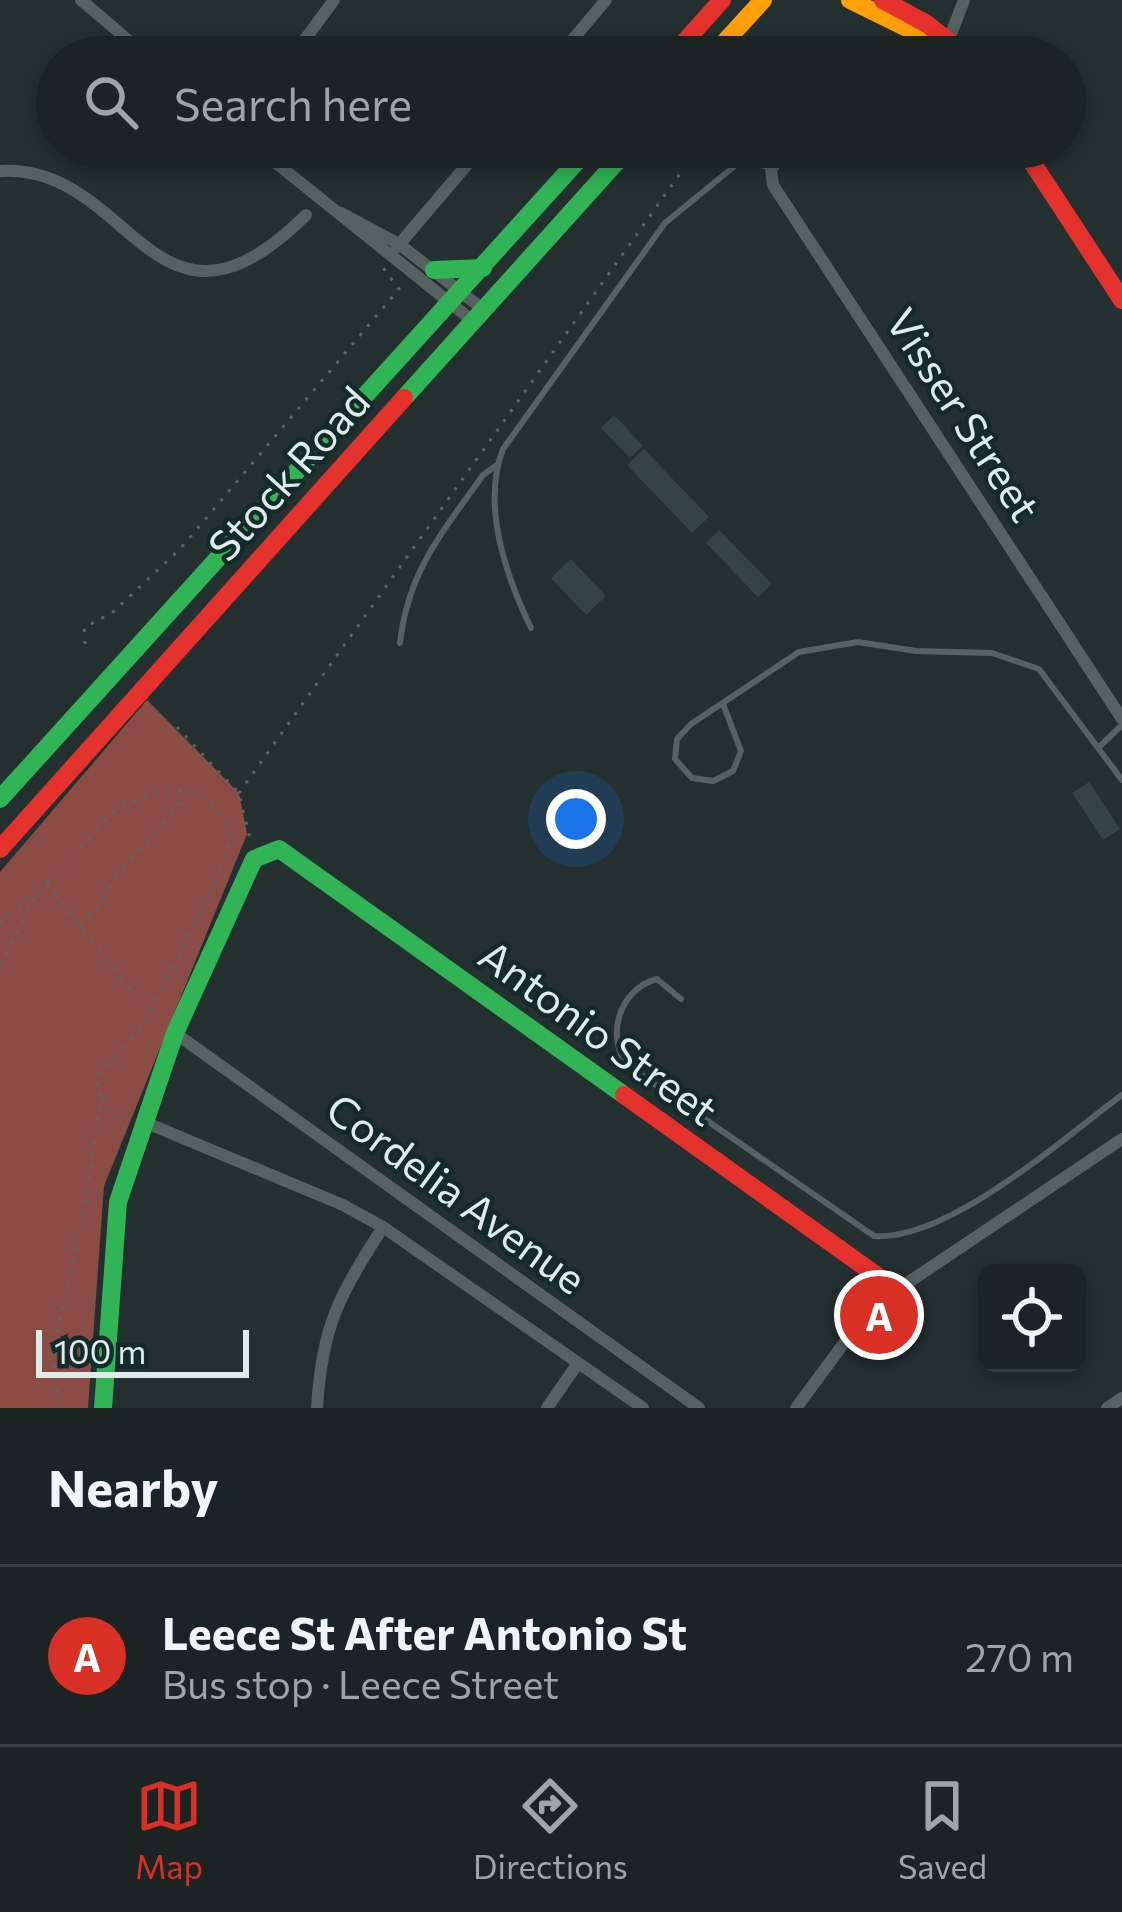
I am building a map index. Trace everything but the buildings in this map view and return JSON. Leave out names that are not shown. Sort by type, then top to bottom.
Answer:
[{"type":"main road","points":[[690,36],[722,0]]},
{"type":"main road","points":[[730,36],[763,0]]},
{"type":"main road","points":[[850,0],[916,36]]},
{"type":"main road","points":[[883,0],[925,36]]},
{"type":"main road","name":"Stock Road","points":[[0,799],[571,168]]},
{"type":"main road","name":"Stock Road","points":[[0,849],[611,168]]},
{"type":"main road","points":[[1036,168],[1122,300]]},
{"type":"main road","points":[[434,270],[483,268]]},
{"type":"main road","name":"Antonio Street","points":[[254,859],[279,849],[897,1291]]},
{"type":"main road","points":[[103,1408],[118,1202],[134,1126],[254,859]]},
{"type":"street","points":[[307,36],[334,0]]},
{"type":"street","points":[[576,36],[606,0]]},
{"type":"street","points":[[947,36],[964,0]]},
{"type":"street","points":[[89,3],[125,36]]},
{"type":"street","points":[[283,168],[389,256],[479,316]]},
{"type":"street","points":[[389,256],[464,168]]},
{"type":"street","points":[[0,171],[28,169],[110,214],[158,256],[188,271],[242,266],[306,215]]},
{"type":"street","name":"Visser Street","points":[[771,169],[772,185],[1122,722]]},
{"type":"street","points":[[340,213],[399,244],[434,270],[456,297]]},
{"type":"street","name":"Cordelia Avenue","points":[[175,1034],[699,1408]]},
{"type":"street","name":"Cordelia Avenue","points":[[134,1126],[343,1205],[383,1227],[643,1408]]},
{"type":"street","points":[[796,1408],[850,1335],[897,1291],[1122,1139]]},
{"type":"street","points":[[317,1408],[320,1360],[336,1300],[383,1227]]},
{"type":"street","points":[[548,1408],[578,1363]]},
{"type":"lane","points":[[400,643],[405,598],[419,566],[483,476],[497,465],[678,208],[731,168]]},
{"type":"lane","points":[[497,465],[500,542],[531,628]]},
{"type":"lane","points":[[723,704],[741,751],[733,771],[713,781],[692,778],[675,759],[677,739],[723,704],[799,652],[858,642],[916,651],[992,653],[1039,669],[1122,780]]},
{"type":"lane","points":[[1098,748],[1122,722]]},
{"type":"lane","points":[[681,999],[657,979],[646,982],[617,1019],[616,1051],[628,1066],[874,1236],[901,1238],[933,1223],[1021,1169],[1122,1095]]},
{"type":"path","points":[[239,793],[684,168]]},
{"type":"path","points":[[85,644],[83,628],[113,612],[181,548],[399,289],[381,265],[389,256]]},
{"type":"path","points":[[177,728],[239,793],[254,859]]},
{"type":"path","points":[[0,923],[37,893],[118,807],[166,789],[186,792],[220,812],[230,831],[227,853],[149,1014],[95,1077],[101,1096],[53,1353],[59,1408]]},
{"type":"path","points":[[80,926],[102,904],[128,861],[162,831],[186,792]]},
{"type":"path","points":[[47,882],[149,1014]]},
{"type":"path","points":[[0,966],[37,893]]},
{"type":"path","points":[[101,1096],[134,1126]]},
{"type":"shaded area","points":[[147,700],[239,793],[247,834],[104,1186],[88,1408],[0,1408],[0,872]]},
{"type":"traffic: fast","points":[[0,799],[571,168]]},
{"type":"traffic: fast","points":[[404,398],[611,168]]},
{"type":"traffic: fast","points":[[434,270],[483,268]]},
{"type":"traffic: fast","points":[[103,1408],[118,1202],[175,1033],[254,859],[279,849],[624,1095]]},
{"type":"traffic: slow","points":[[730,36],[763,0]]},
{"type":"traffic: slow","points":[[850,0],[920,36]]},
{"type":"traffic: jam","points":[[690,36],[722,0]]},
{"type":"traffic: jam","points":[[883,0],[942,36]]},
{"type":"traffic: jam","points":[[1036,168],[1122,300]]},
{"type":"traffic: jam","points":[[0,849],[404,398]]},
{"type":"traffic: jam","points":[[624,1095],[897,1290]]},
{"type":"place","name":"Leece St After Antonio St","points":[[879,1315]]}]
